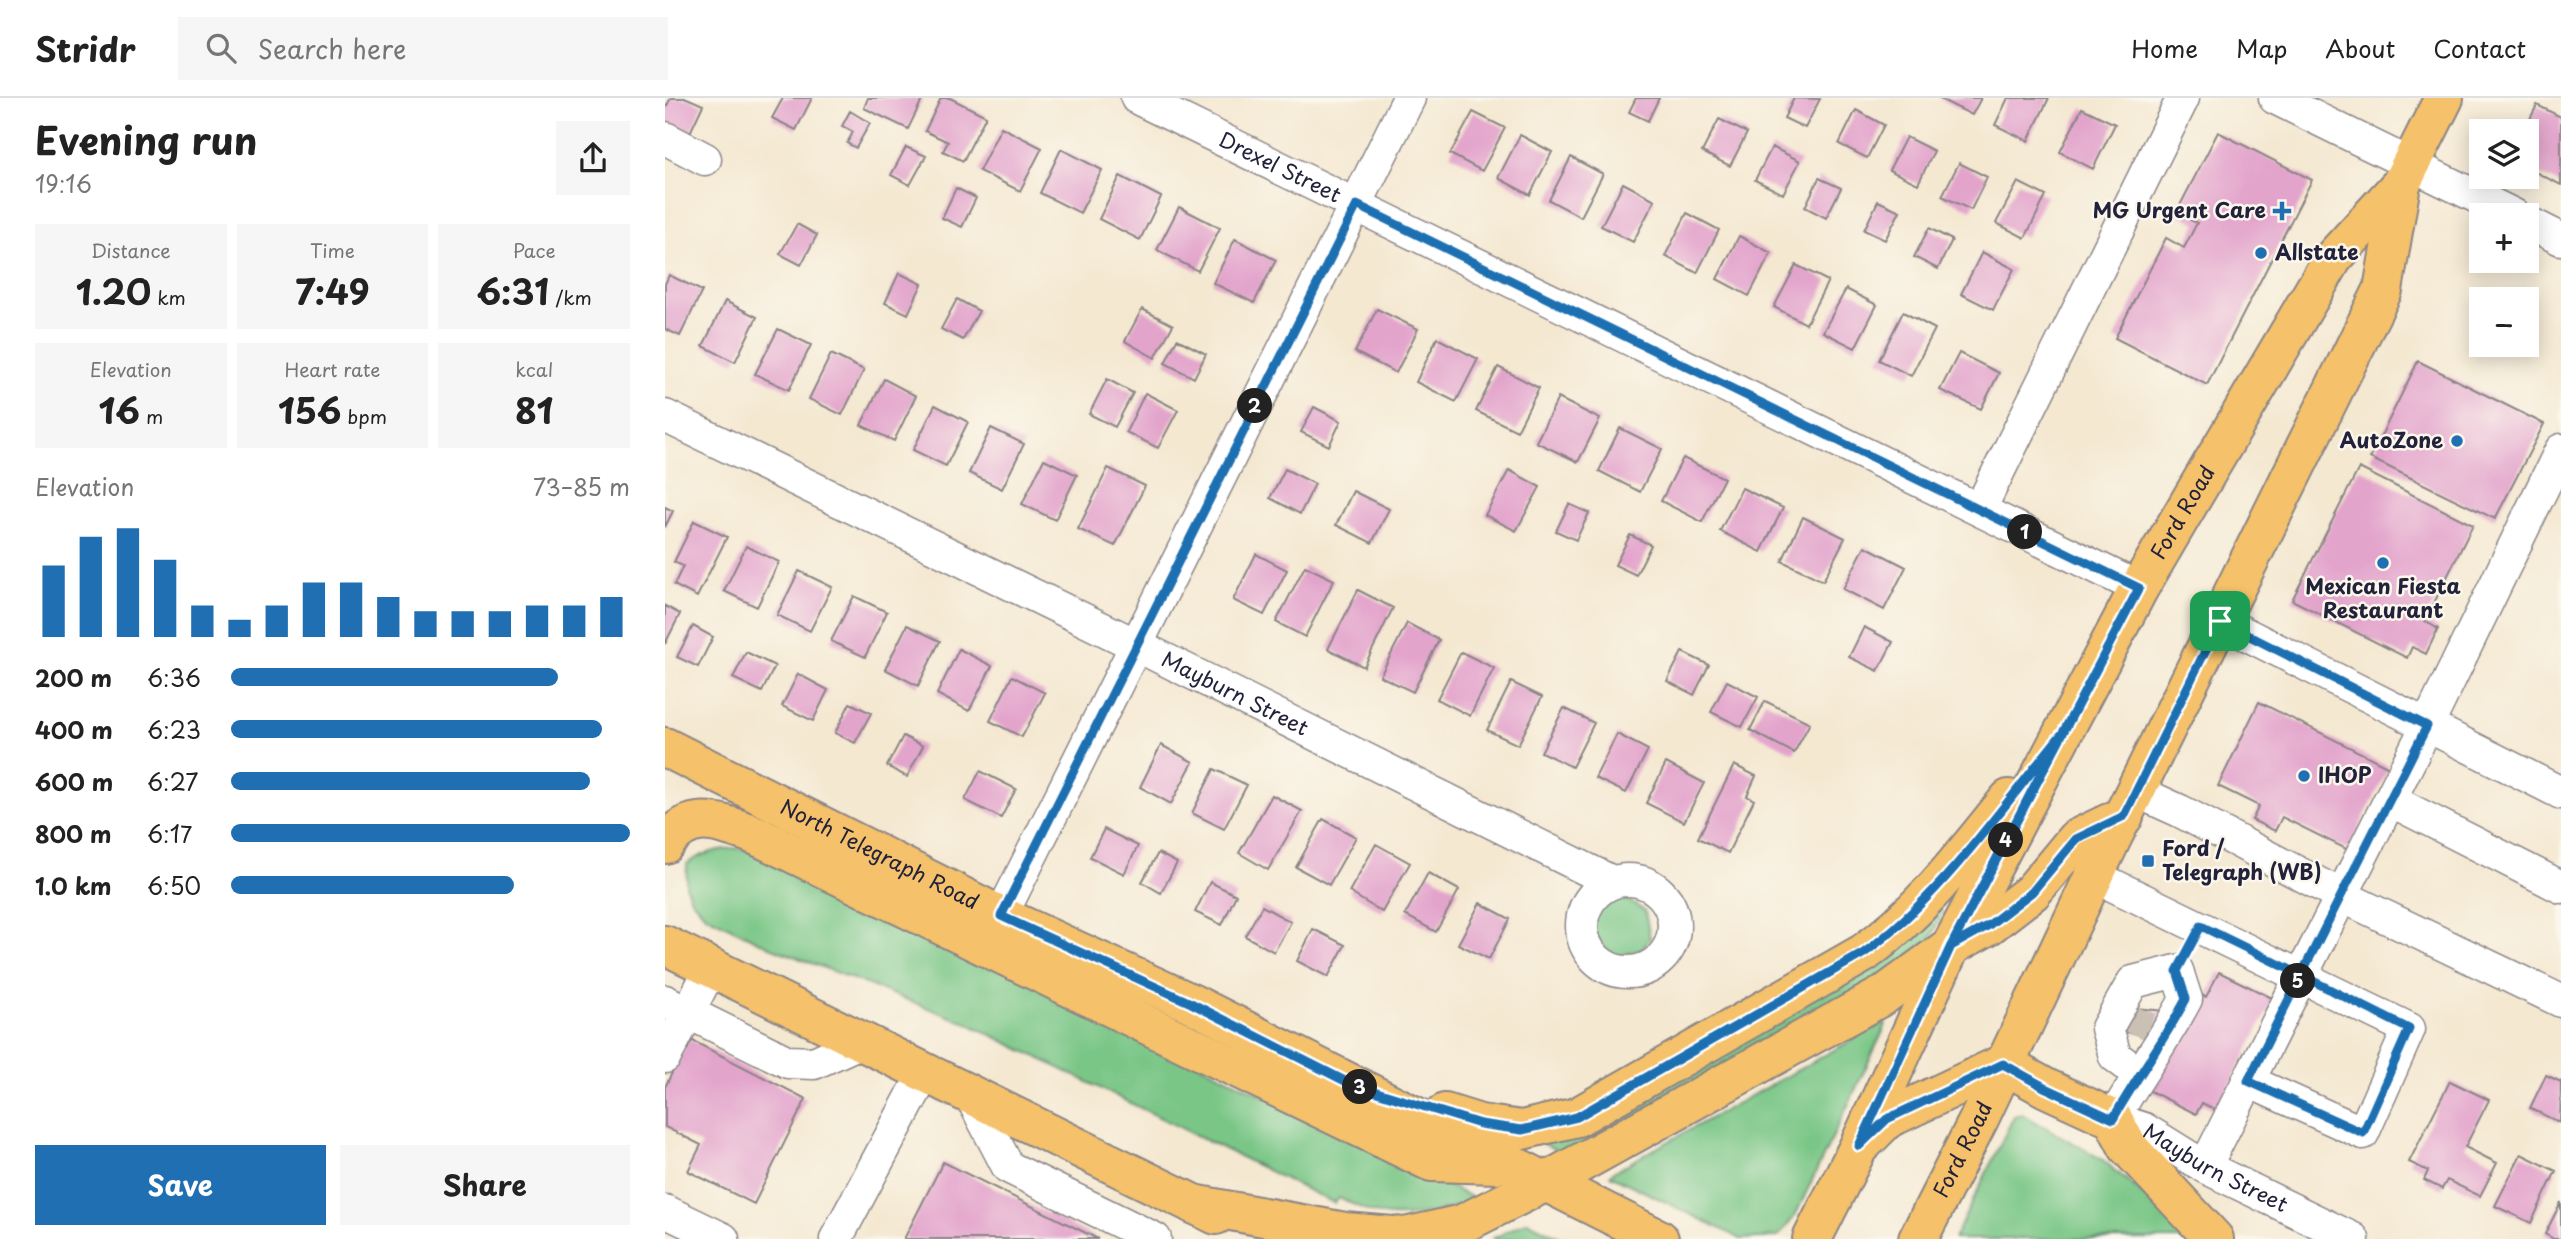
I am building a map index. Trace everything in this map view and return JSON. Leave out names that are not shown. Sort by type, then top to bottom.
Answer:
[{"type":"main road","name":"Ford Road","points":[[1812,1239],[1859,1146],[1951,946],[2139,588],[2333,258],[2406,174],[2444,98]]},
{"type":"main road","name":"Ford Road","points":[[1918,1239],[2383,290],[2406,174]]},
{"type":"main road","points":[[1351,1084],[1480,1124],[1522,1130],[1577,1117],[1852,960],[1892,933],[1933,893],[2061,735]]},
{"type":"main road","name":"North Telegraph Road","points":[[665,747],[1001,916],[1191,1003],[1659,1239]]},
{"type":"main road","points":[[1193,1204],[1345,1232],[1405,1237],[1462,1224],[1546,1182],[1884,995],[1951,946],[1989,925],[2032,892],[2076,839],[2130,804]]},
{"type":"main road","points":[[665,844],[671,835],[689,824],[711,820],[755,835],[1431,1162],[1510,1164]]},
{"type":"main road","points":[[666,944],[1265,1239]]},
{"type":"main road","points":[[1859,1146],[1887,1119],[2003,1064],[2046,1088],[2113,1119],[2128,1147],[2214,1239]]},
{"type":"street","name":"Drexel Street","points":[[1137,98],[2139,588]]},
{"type":"street","points":[[1001,916],[1409,98]]},
{"type":"street","points":[[1980,509],[2183,98]]},
{"type":"street","points":[[2275,98],[2406,174],[2482,203]]},
{"type":"street","points":[[665,138],[705,159]]},
{"type":"street","points":[[2539,228],[2561,239]]},
{"type":"street","name":"Mayburn Street","points":[[665,416],[1136,645],[1612,882]]},
{"type":"street","points":[[2205,1167],[2427,726],[2561,450]]},
{"type":"street","points":[[2220,621],[2561,793]]},
{"type":"street","points":[[2390,800],[2561,887]]},
{"type":"street","points":[[2130,804],[2180,811],[2341,896],[2561,1001]]},
{"type":"street","points":[[2094,876],[2409,1029],[2363,1133],[2248,1081]]},
{"type":"street","points":[[2139,1074],[2145,1021],[2177,971],[2201,926]]},
{"type":"street","points":[[665,1056],[677,1007],[711,968]]},
{"type":"street","points":[[2113,1119],[2186,999],[2177,971]]},
{"type":"street","points":[[2139,1074],[2115,1056],[2107,1028],[2133,982],[2177,971]]},
{"type":"street","points":[[677,1007],[788,1062],[814,1063],[862,1041]]},
{"type":"street","points":[[837,1239],[925,1072]]},
{"type":"street","points":[[971,1096],[1008,1167],[1155,1239]]},
{"type":"street","name":"Mayburn Street","points":[[2113,1119],[2144,1129],[2205,1167],[2353,1239]]},
{"type":"street","points":[[665,1211],[723,1239]]},
{"type":"green space","points":[[734,848],[767,853],[1471,1197],[1468,1203],[1420,1215],[1401,1216],[1378,1214],[1339,1198],[1334,1203],[967,1023],[770,947],[705,915],[691,899],[686,887],[687,864],[709,853]]},
{"type":"green space","points":[[1613,891],[1645,911],[1650,938],[1642,949],[1618,957],[1605,949],[1593,931],[1598,900]]},
{"type":"green space","points":[[1939,910],[1943,912],[1925,952],[1569,1156],[1543,1144]]},
{"type":"green space","points":[[1883,1023],[1886,1025],[1795,1216],[1778,1237],[1741,1239],[1610,1175],[1613,1172]]},
{"type":"green space","points":[[2022,1114],[2103,1160],[2162,1210],[2189,1239],[1954,1239],[2014,1116]]},
{"type":"green space","points":[[1527,1221],[1563,1239],[1492,1239]]},
{"type":"building","points":[[671,98],[687,98],[703,105],[689,135],[665,123],[665,109]]},
{"type":"building","points":[[783,98],[812,98],[796,130],[772,118]]},
{"type":"building","points":[[868,98],[923,98],[908,129],[864,108]]},
{"type":"building","points":[[941,98],[950,98],[986,116],[963,161],[943,151],[948,142],[925,131]]},
{"type":"building","points":[[1636,98],[1659,98],[1648,121],[1629,112]]},
{"type":"building","points":[[1794,98],[1820,99],[1805,128],[1784,118]]},
{"type":"building","points":[[1938,98],[1981,98],[1972,115]]},
{"type":"building","points":[[2008,98],[2049,98],[2028,141],[1995,125]]},
{"type":"building","points":[[2537,105],[2561,117],[2561,185],[2539,174],[2539,119],[2530,119]]},
{"type":"building","points":[[2082,108],[2115,124],[2093,169],[2060,152]]},
{"type":"building","points":[[1856,110],[1884,125],[1867,158],[1839,144]]},
{"type":"building","points":[[850,111],[870,123],[856,148],[847,143],[853,132],[842,126]]},
{"type":"building","points":[[1473,112],[1505,128],[1482,171],[1450,154]]},
{"type":"building","points":[[1719,119],[1747,133],[1730,166],[1702,152]]},
{"type":"building","points":[[1001,127],[1042,148],[1020,191],[979,171]]},
{"type":"building","points":[[2218,132],[2312,180],[2207,385],[2115,338],[2166,238],[2184,248],[2197,223],[2176,213]]},
{"type":"building","points":[[1520,135],[1552,152],[1530,195],[1498,178]]},
{"type":"building","points":[[1906,137],[1934,151],[1918,184],[1889,170]]},
{"type":"building","points":[[906,147],[926,156],[910,185],[891,175]]},
{"type":"building","points":[[1772,147],[1800,161],[1783,194],[1755,180]]},
{"type":"building","points":[[1061,149],[1102,170],[1080,213],[1040,193]]},
{"type":"building","points":[[1571,157],[1603,174],[1581,217],[1549,200]]},
{"type":"building","points":[[1959,163],[1987,177],[1971,210],[1942,196]]},
{"type":"building","points":[[1120,176],[1161,197],[1140,240],[1099,219]]},
{"type":"building","points":[[1819,178],[1841,188],[1826,218],[1805,207]]},
{"type":"building","points":[[2018,182],[2046,196],[2025,238],[1996,223]]},
{"type":"building","points":[[1623,183],[1655,200],[1633,242],[1601,226]]},
{"type":"building","points":[[956,188],[976,198],[962,227],[942,218]]},
{"type":"building","points":[[1878,201],[1900,211],[1885,240],[1864,230]]},
{"type":"building","points":[[1179,207],[1220,228],[1198,271],[1157,250]]},
{"type":"building","points":[[1687,213],[1719,230],[1697,273],[1665,256]]},
{"type":"building","points":[[797,224],[817,235],[801,265],[780,254]]},
{"type":"building","points":[[1929,228],[1952,240],[1938,269],[1914,257]]},
{"type":"building","points":[[1739,236],[1771,253],[1749,296],[1717,279]]},
{"type":"building","points":[[1235,239],[1276,260],[1254,303],[1213,283]]},
{"type":"building","points":[[1982,252],[2014,269],[1993,310],[1961,294]]},
{"type":"building","points":[[1796,265],[1828,281],[1806,324],[1774,307]]},
{"type":"building","points":[[899,273],[922,284],[908,314],[885,303]]},
{"type":"building","points":[[669,275],[702,291],[680,336],[665,329],[665,284]]},
{"type":"building","points":[[1846,289],[1877,305],[1855,348],[1823,332]]},
{"type":"building","points":[[957,299],[979,311],[963,340],[941,329]]},
{"type":"building","points":[[725,301],[757,317],[735,362],[703,346]]},
{"type":"building","points":[[1142,309],[1173,325],[1155,358],[1125,341]]},
{"type":"building","points":[[1377,309],[1418,329],[1396,373],[1355,352]]},
{"type":"building","points":[[1903,312],[1935,329],[1911,376],[1879,360]]},
{"type":"building","points":[[778,329],[811,345],[789,390],[755,374]]},
{"type":"building","points":[[1437,338],[1478,359],[1456,402],[1416,382]]},
{"type":"building","points":[[1177,339],[1206,354],[1194,378],[1165,363]]},
{"type":"building","points":[[1959,353],[1999,373],[1981,409],[1940,390]]},
{"type":"building","points":[[831,354],[864,370],[842,415],[809,399]]},
{"type":"building","name":"AutoZone","points":[[2418,361],[2544,424],[2495,519],[2370,458]]},
{"type":"building","points":[[1498,367],[1539,388],[1517,431],[1476,411]]},
{"type":"building","points":[[884,379],[916,396],[894,441],[861,425]]},
{"type":"building","points":[[1107,379],[1133,393],[1115,427],[1089,414]]},
{"type":"building","points":[[1145,393],[1178,410],[1158,448],[1126,432]]},
{"type":"building","points":[[1558,398],[1600,419],[1578,462],[1536,442]]},
{"type":"building","points":[[935,405],[968,422],[946,466],[913,450]]},
{"type":"building","points":[[1314,407],[1341,421],[1329,446],[1301,432]]},
{"type":"building","points":[[991,428],[1024,444],[1002,489],[969,473]]},
{"type":"building","points":[[1620,428],[1662,449],[1640,492],[1599,471]]},
{"type":"building","points":[[1683,458],[1724,478],[1702,522],[1661,501]]},
{"type":"building","points":[[1044,459],[1077,475],[1055,520],[1022,504]]},
{"type":"building","points":[[1108,468],[1145,486],[1115,546],[1078,529]]},
{"type":"building","name":"Mexican Fiesta Restaurant","points":[[2359,468],[2473,525],[2425,621],[2438,629],[2426,654],[2412,647],[2407,658],[2292,600]]},
{"type":"building","points":[[1285,469],[1315,484],[1300,514],[1270,498]]},
{"type":"building","points":[[1509,470],[1540,487],[1516,531],[1485,515]]},
{"type":"building","points":[[1742,488],[1783,508],[1761,552],[1720,531]]},
{"type":"building","points":[[1353,491],[1389,509],[1372,543],[1336,525]]},
{"type":"building","points":[[1569,504],[1589,513],[1576,540],[1556,531]]},
{"type":"building","points":[[665,507],[673,511],[665,527]]},
{"type":"building","points":[[1803,517],[1845,538],[1823,581],[1782,561]]},
{"type":"building","points":[[694,521],[727,537],[697,597],[674,585],[683,566],[674,562]]},
{"type":"building","points":[[1630,535],[1651,545],[1636,575],[1615,565]]},
{"type":"building","points":[[746,546],[779,562],[757,607],[724,591]]},
{"type":"building","points":[[1865,546],[1906,567],[1884,610],[1843,589]]},
{"type":"building","points":[[1256,554],[1287,570],[1264,615],[1233,600]]},
{"type":"building","points":[[1305,566],[1334,580],[1305,637],[1276,622]]},
{"type":"building","points":[[799,571],[832,587],[810,631],[777,615]]},
{"type":"building","points":[[1358,590],[1393,608],[1364,667],[1328,649]]},
{"type":"building","points":[[854,596],[887,612],[865,657],[831,641]]},
{"type":"building","points":[[665,606],[680,614],[665,644]]},
{"type":"building","points":[[1407,623],[1439,640],[1413,692],[1380,676]]},
{"type":"building","points":[[907,625],[940,641],[918,686],[885,669]]},
{"type":"building","points":[[693,626],[713,637],[698,667],[677,657]]},
{"type":"building","points":[[1864,627],[1893,642],[1878,671],[1849,657]]},
{"type":"building","points":[[959,649],[992,666],[969,711],[937,694]]},
{"type":"building","points":[[746,652],[775,666],[762,692],[733,678]]},
{"type":"building","points":[[1461,652],[1494,668],[1470,716],[1437,699]]},
{"type":"building","points":[[1682,652],[1709,665],[1694,695],[1667,681]]},
{"type":"building","points":[[798,674],[828,690],[813,721],[782,706]]},
{"type":"building","points":[[1012,676],[1045,693],[1022,737],[990,721]]},
{"type":"building","points":[[1727,681],[1758,697],[1742,727],[1711,712]]},
{"type":"building","points":[[1511,682],[1542,697],[1518,745],[1487,730]]},
{"type":"building","points":[[1765,701],[1810,723],[1794,753],[1750,730]]},
{"type":"building","name":"IHOP","points":[[2259,702],[2389,767],[2348,850],[2282,817],[2275,831],[2252,820],[2259,806],[2218,786]]},
{"type":"building","points":[[850,703],[871,713],[855,743],[835,733]]},
{"type":"building","points":[[1564,708],[1594,723],[1572,767],[1541,752]]},
{"type":"building","points":[[1617,734],[1648,750],[1626,793],[1595,778]]},
{"type":"building","points":[[903,736],[923,746],[907,777],[887,766]]},
{"type":"building","points":[[1161,745],[1193,762],[1171,804],[1140,787]]},
{"type":"building","points":[[1666,763],[1704,783],[1684,822],[1646,803]]},
{"type":"building","points":[[1734,765],[1756,776],[1747,796],[1754,800],[1728,853],[1698,838]]},
{"type":"building","points":[[1214,769],[1247,785],[1224,829],[1192,813]]},
{"type":"building","points":[[980,771],[1016,789],[1001,818],[965,800]]},
{"type":"building","points":[[1272,795],[1302,811],[1268,870],[1239,853]]},
{"type":"building","points":[[1323,819],[1356,837],[1329,885],[1296,867]]},
{"type":"building","points":[[1104,829],[1138,846],[1124,874],[1090,857]]},
{"type":"building","points":[[1376,844],[1410,863],[1382,912],[1349,892]]},
{"type":"building","points":[[1158,853],[1177,863],[1161,893],[1142,882]]},
{"type":"building","points":[[1428,873],[1459,890],[1436,932],[1405,915]]},
{"type":"building","points":[[1210,882],[1236,895],[1222,925],[1195,912]]},
{"type":"building","points":[[1480,903],[1510,919],[1489,959],[1458,944]]},
{"type":"building","points":[[1262,906],[1291,922],[1274,952],[1245,936]]},
{"type":"building","points":[[1313,929],[1345,945],[1328,977],[1297,961]]},
{"type":"building","points":[[2219,972],[2274,999],[2217,1111],[2202,1103],[2196,1114],[2148,1090],[2197,993],[2206,997]]},
{"type":"building","points":[[2125,1007],[2176,1012],[2164,1035],[2112,1031]]},
{"type":"building","points":[[689,1039],[806,1099],[754,1204],[688,1171],[701,1145],[665,1127],[665,1087]]},
{"type":"building","points":[[2546,1075],[2561,1082],[2560,1123],[2530,1108]]},
{"type":"building","points":[[2450,1081],[2489,1100],[2465,1147],[2497,1163],[2480,1196],[2447,1180],[2442,1189],[2424,1180],[2428,1171],[2409,1162]]},
{"type":"building","points":[[2521,1154],[2556,1171],[2531,1223],[2495,1206]]},
{"type":"building","points":[[943,1162],[1098,1239],[904,1239]]},
{"type":"building","points":[[2561,1202],[2561,1239],[2554,1239],[2545,1234]]},
{"type":"tunnel","points":[[2130,1033],[2140,1008]]},
{"type":"place","name":"MG Urgent Care","points":[[2282,211]]},
{"type":"place","name":"Allstate","points":[[2261,253]]},
{"type":"place","name":"AutoZone","points":[[2457,441]]},
{"type":"place","name":"Mexican Fiesta Restaurant","points":[[2383,563]]},
{"type":"place","name":"IHOP","points":[[2304,776]]},
{"type":"place","name":"Ford / Telegraph (WB)","points":[[2148,861]]},
{"type":"route","points":[[2220,621],[2124,816],[2076,839],[2032,892],[1989,925],[1951,946],[2139,588],[1357,205],[1001,916],[1191,1003],[1351,1084],[1480,1124],[1522,1130],[1577,1117],[1864,953],[1892,933],[1933,893],[2061,735],[1951,946],[1859,1146],[1887,1119],[2003,1064],[2046,1088],[2113,1119],[2186,999],[2177,971],[2201,926],[2301,975],[2248,1081],[2363,1133],[2409,1029],[2301,975],[2427,726],[2220,621]]}]
